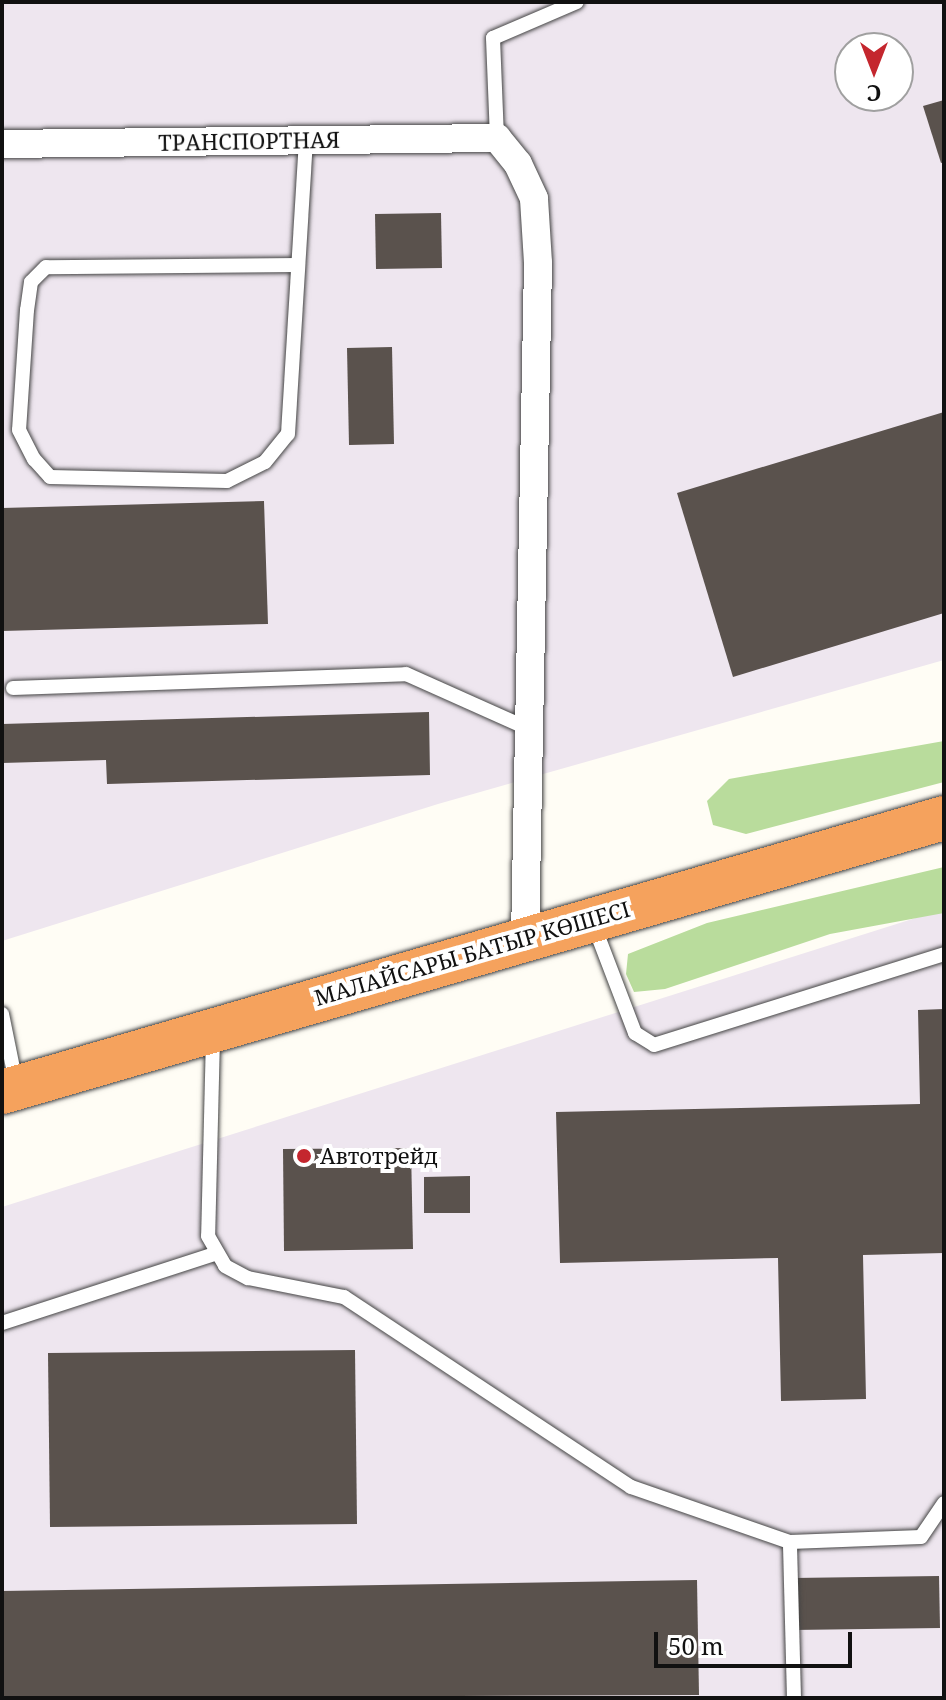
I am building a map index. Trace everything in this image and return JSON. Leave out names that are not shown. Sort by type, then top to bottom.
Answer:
[{"type":"highway","name":"МАЛАЙСАРЫ БАТЫР КӨШЕСІ","points":[[10,1090],[525,937],[944,818]]},
{"type":"street","name":"ТРАНСПОРТНАЯ","points":[[2,144],[497,138]]},
{"type":"street","points":[[497,138],[534,199],[538,263],[525,937]]},
{"type":"lane","points":[[497,138],[493,38],[577,2]]},
{"type":"lane","points":[[298,265],[46,267],[31,282],[19,430],[34,459],[50,477],[227,481],[265,462],[288,434],[306,140]]},
{"type":"lane","points":[[13,688],[406,674],[527,728]]},
{"type":"lane","points":[[591,919],[635,1033],[654,1045],[944,954]]},
{"type":"lane","points":[[2,1014],[10,1090]]},
{"type":"lane","points":[[213,1029],[208,1236],[214,1254],[248,1278],[344,1297],[631,1487],[790,1542],[921,1537],[944,1503]]},
{"type":"lane","points":[[2,1323],[214,1254]]},
{"type":"lane","points":[[790,1542],[794,1698]]},
{"type":"shaded area","points":[[2,2],[944,2],[944,660],[438,804],[2,941]]},
{"type":"shaded area","points":[[944,909],[944,1698],[2,1698],[2,1207]]},
{"type":"green space","points":[[944,741],[944,782],[746,834],[713,825],[707,801],[729,779]]},
{"type":"green space","points":[[944,867],[944,913],[830,934],[665,989],[634,992],[626,974],[628,954],[707,923]]},
{"type":"building","points":[[944,100],[944,162],[941,163],[923,106]]},
{"type":"building","points":[[441,213],[442,268],[376,269],[375,214]]},
{"type":"building","points":[[392,347],[394,444],[349,445],[347,348]]},
{"type":"building","points":[[944,412],[944,613],[733,677],[677,493]]},
{"type":"building","points":[[264,501],[268,624],[2,631],[2,508]]},
{"type":"building","points":[[429,712],[430,775],[107,784],[106,760],[2,763],[2,724]]},
{"type":"building","points":[[944,1009],[944,1253],[863,1255],[866,1399],[781,1401],[778,1258],[560,1263],[556,1112],[920,1104],[918,1010]]},
{"type":"building","points":[[411,1148],[413,1249],[284,1251],[283,1149]]},
{"type":"building","points":[[470,1176],[470,1213],[424,1213],[424,1177]]},
{"type":"building","points":[[355,1350],[357,1524],[50,1527],[48,1353]]},
{"type":"building","points":[[939,1576],[940,1628],[793,1630],[793,1578]]},
{"type":"building","points":[[697,1580],[699,1695],[2,1698],[2,1591]]},
{"type":"place","name":"Автотрейд","points":[[304,1156]]}]
